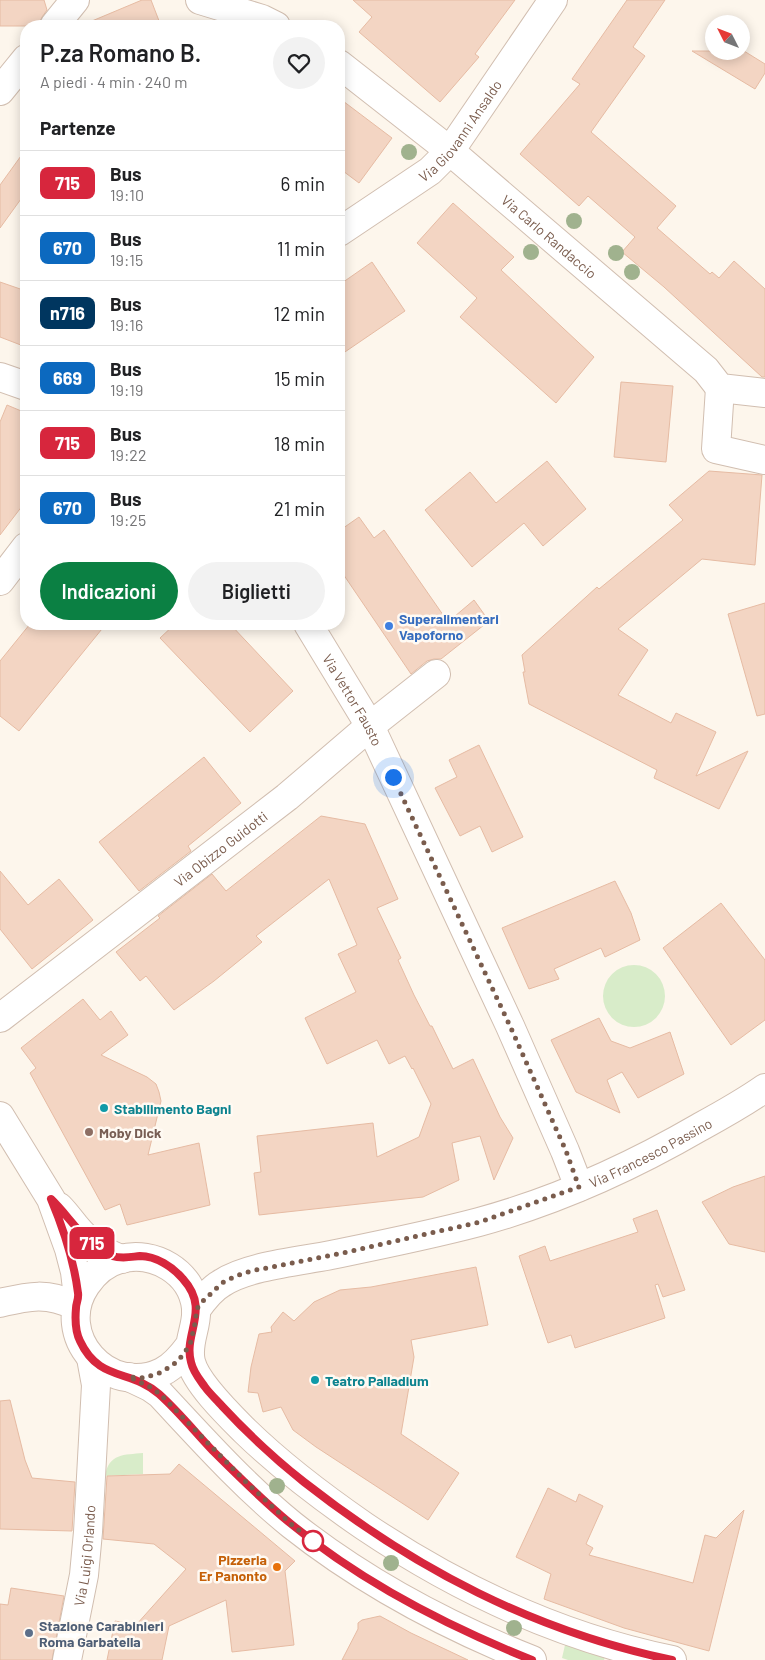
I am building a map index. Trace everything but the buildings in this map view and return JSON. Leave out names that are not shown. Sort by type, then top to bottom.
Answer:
[{"type":"street","points":[[59,20],[76,0]]},
{"type":"street","points":[[200,0],[264,20]]},
{"type":"street","name":"Via Giovanni Ansaldo","points":[[345,228],[430,171],[450,151],[553,0]]},
{"type":"street","points":[[0,91],[20,66]]},
{"type":"street","name":"Via Carlo Randaccio","points":[[345,69],[450,151],[706,370],[720,388]]},
{"type":"street","points":[[0,377],[20,384]]},
{"type":"street","points":[[765,393],[720,388],[716,450],[765,460]]},
{"type":"street","points":[[0,581],[20,555]]},
{"type":"street","name":"Via Vettor Fausto","points":[[312,630],[370,726],[510,1026],[566,1151],[579,1187]]},
{"type":"street","name":"Via Obizzo Guidotti","points":[[0,1018],[287,797],[370,726],[436,674]]},
{"type":"street","name":"Via Francesco Passino","points":[[196,1310],[211,1291],[236,1276],[480,1222],[579,1187],[658,1152],[764,1093]]},
{"type":"street","points":[[0,1116],[51,1199],[93,1243],[110,1255],[122,1258]]},
{"type":"street","points":[[51,1199],[75,1272],[77,1301],[75,1326],[80,1341],[91,1358],[106,1370],[124,1377],[144,1378],[162,1372],[178,1361],[190,1345]]},
{"type":"street","points":[[77,1301],[92,1276],[104,1266],[122,1258],[143,1256],[167,1265],[186,1281],[193,1298],[196,1319],[190,1345],[191,1363],[196,1374],[207,1390],[239,1425],[295,1475],[347,1515],[438,1573],[538,1621],[597,1641],[672,1660]]},
{"type":"street","points":[[0,1303],[30,1296],[77,1301]]},
{"type":"street","name":"Via Luigi Orlando","points":[[67,1660],[84,1575],[88,1532],[96,1385],[91,1358]]},
{"type":"street","points":[[129,1377],[160,1394],[215,1452],[291,1524],[354,1570],[452,1624],[532,1660]]},
{"type":"green space","points":[[628,965],[640,965],[656,974],[663,984],[665,996],[663,1008],[656,1018],[640,1027],[628,1027],[617,1022],[608,1013],[603,1002],[603,990],[608,979],[617,970]]},
{"type":"green space","points":[[143,1453],[143,1474],[105,1476],[107,1468],[114,1459],[124,1455]]},
{"type":"green space","points":[[565,1645],[605,1657],[604,1660],[568,1660],[562,1658]]},
{"type":"bus line","name":"715","points":[[532,1660],[489,1642],[420,1608],[354,1570],[291,1524],[215,1452],[160,1394],[140,1381],[106,1370],[91,1358],[80,1341],[75,1326],[78,1297],[75,1272],[60,1221],[51,1199],[64,1211],[77,1228],[110,1255],[122,1258],[143,1256],[160,1261],[186,1281],[196,1307],[196,1319],[190,1345],[191,1363],[207,1390],[260,1445],[347,1515],[438,1573],[510,1609],[588,1638],[672,1660]]},
{"type":"place","name":"Superalimentari Vapoforno","points":[[389,626]]},
{"type":"place","name":"Stabilimento Bagni","points":[[104,1108]]},
{"type":"place","name":"Moby Dick","points":[[89,1132]]},
{"type":"place","name":"Teatro Palladium","points":[[315,1380]]},
{"type":"place","name":"Pizzeria Er Panonto","points":[[277,1567]]},
{"type":"place","name":"Stazione Carabinieri Roma Garbatella","points":[[29,1633]]},
{"type":"route","points":[[313,1541],[291,1524],[246,1482],[160,1394],[140,1381],[129,1377],[144,1378],[162,1372],[178,1361],[190,1345],[196,1319],[196,1310],[211,1291],[236,1276],[251,1271],[338,1254],[480,1222],[579,1187],[566,1151],[510,1026],[393,777]]}]
